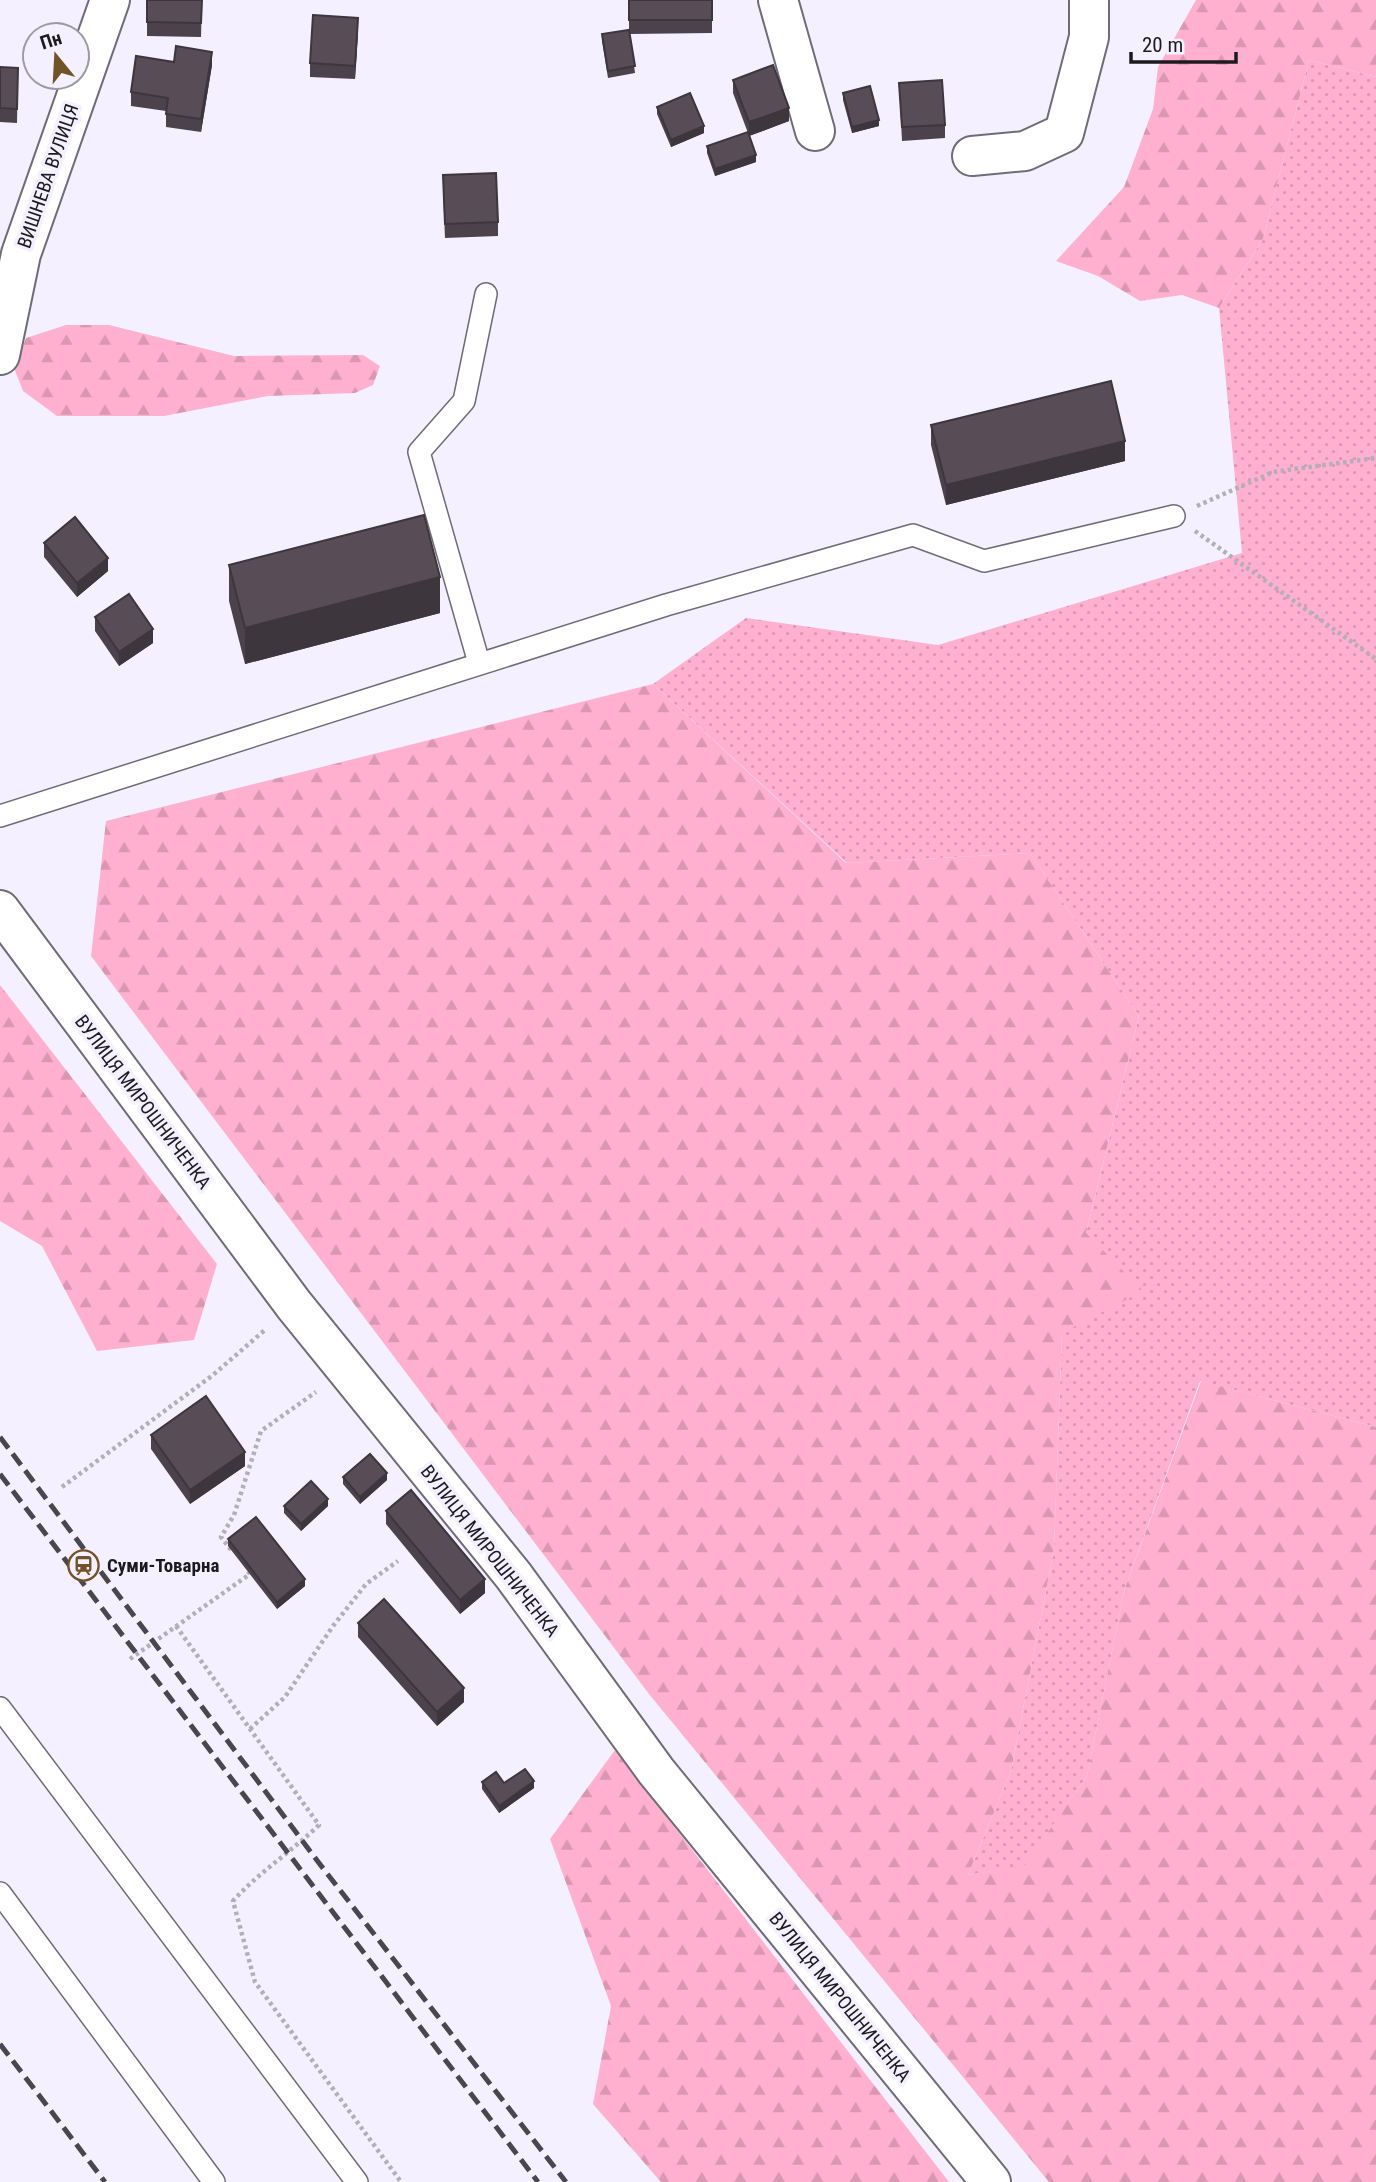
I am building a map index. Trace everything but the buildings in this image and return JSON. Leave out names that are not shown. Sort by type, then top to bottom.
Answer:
[{"type":"street","name":"ВИШНЕВА ВУЛИЦЯ","points":[[0,355],[21,254],[110,0]]},
{"type":"street","points":[[778,0],[815,131]]},
{"type":"street","points":[[972,156],[1025,151],[1065,133],[1089,37],[1090,0]]},
{"type":"street","name":"ВУЛИЦЯ МИРОШНИЧЕНКА","points":[[0,910],[294,1305],[513,1575],[656,1771],[991,2182]]},
{"type":"lane","points":[[479,663],[419,452],[464,401],[486,294]]},
{"type":"lane","points":[[0,816],[666,605],[913,535],[984,561],[1174,516]]},
{"type":"lane","points":[[0,1708],[357,2182]]},
{"type":"lane","points":[[0,1893],[214,2182]]},
{"type":"path","points":[[1174,516],[1273,472],[1376,458]]},
{"type":"path","points":[[1174,516],[1376,659]]},
{"type":"path","points":[[62,1487],[213,1375],[294,1305]]},
{"type":"path","points":[[235,1555],[221,1537],[234,1515],[261,1431],[346,1371]]},
{"type":"path","points":[[250,1729],[285,1697],[333,1626],[366,1584],[398,1561]]},
{"type":"path","points":[[130,1659],[250,1574],[243,1565]]},
{"type":"path","points":[[176,1626],[319,1825],[288,1854],[246,1886],[233,1901],[256,1982],[401,2182]]},
{"type":"green space","points":[[1196,0],[1376,0],[1376,77],[1309,60],[1263,239],[1219,308],[1182,295],[1140,301],[1098,276],[1056,261],[1124,187],[1153,109],[1158,67]]},
{"type":"green space","points":[[1309,60],[1376,77],[1376,1427],[1200,1381],[1124,1591],[1087,1776],[1025,1866],[968,1875],[1011,1771],[1054,1549],[1062,1332],[1139,1016],[1030,853],[847,863],[653,684],[746,618],[938,645],[1242,553],[1219,308],[1263,239]]},
{"type":"green space","points":[[66,325],[109,325],[234,356],[363,355],[380,366],[373,385],[355,393],[268,396],[164,416],[57,416],[23,391],[14,368],[26,338]]},
{"type":"green space","points":[[653,684],[846,863],[1030,853],[1139,1016],[1086,1233],[1143,1291],[1062,1333],[1054,1549],[1011,1771],[968,1875],[1025,1865],[1087,1776],[1124,1591],[1201,1381],[1376,1427],[1376,2182],[1049,2182],[649,1694],[91,956],[106,821]]},
{"type":"green space","points":[[0,985],[217,1264],[194,1340],[97,1351],[42,1246],[0,1221]]},
{"type":"green space","points":[[615,1750],[949,2182],[661,2182],[593,2104],[611,2006],[550,1839]]},
{"type":"railway","points":[[0,1437],[319,1863],[566,2182]]},
{"type":"railway","points":[[0,1474],[538,2182]]},
{"type":"railway","points":[[0,2044],[105,2182]]},
{"type":"place","name":"Суми-Товарна","points":[[84,1565]]}]
